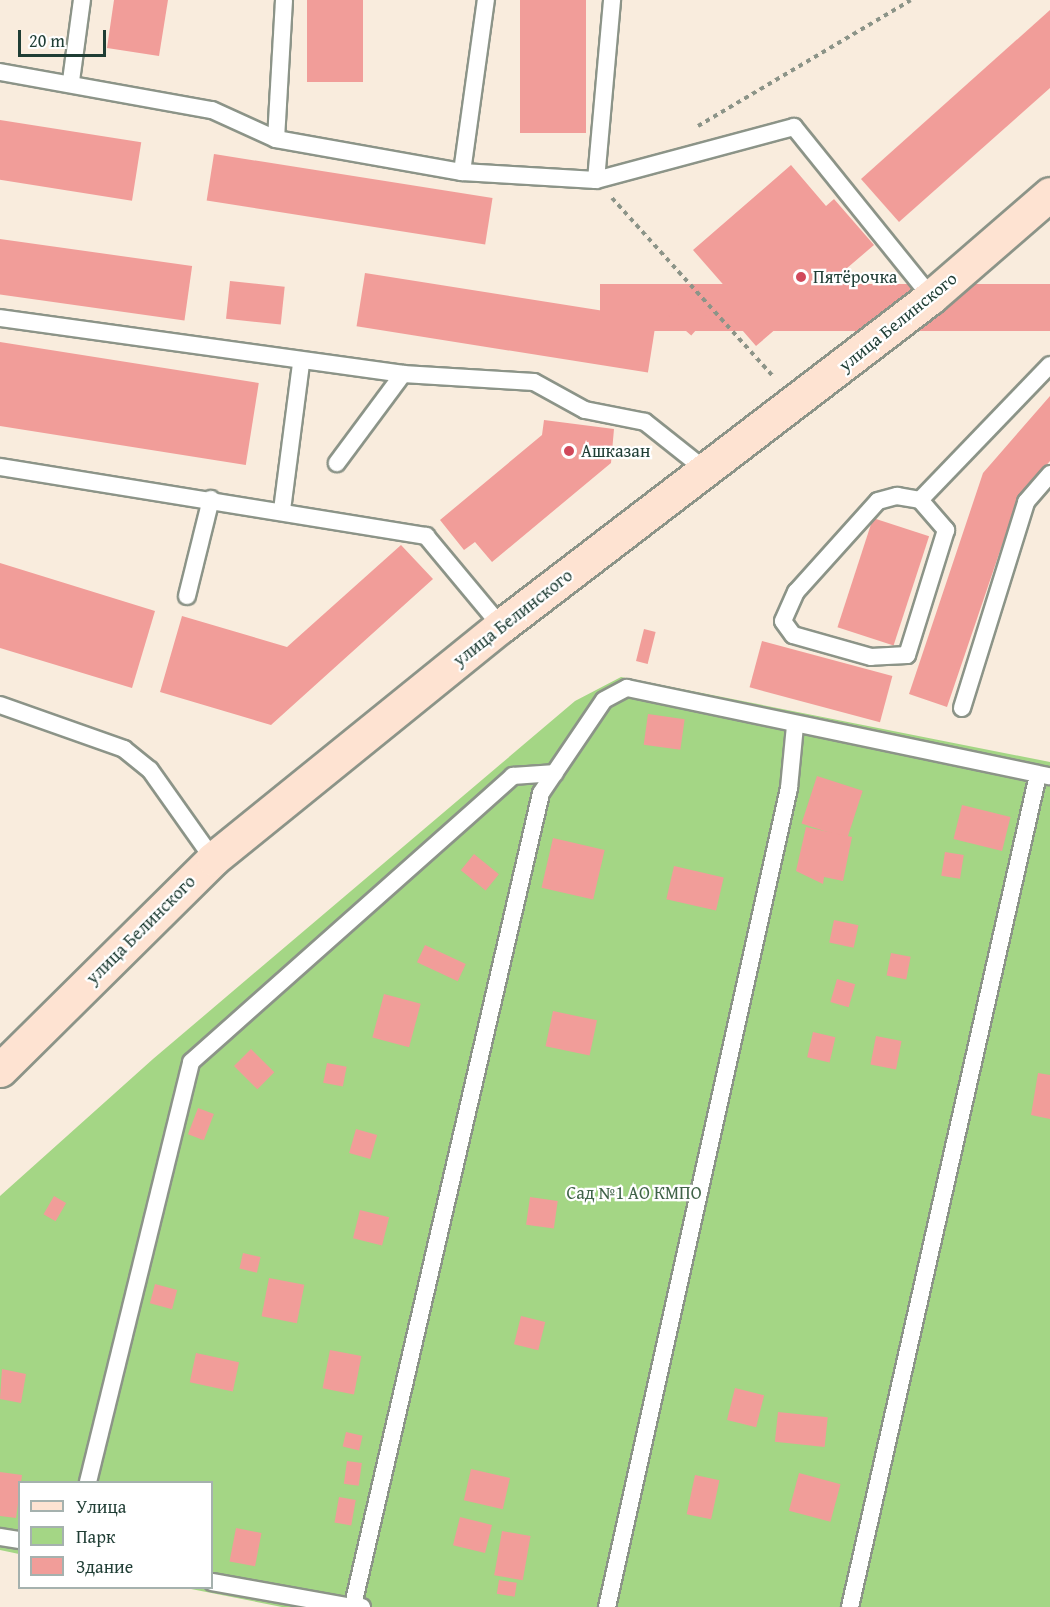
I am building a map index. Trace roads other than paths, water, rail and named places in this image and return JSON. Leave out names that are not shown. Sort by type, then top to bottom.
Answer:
[{"type":"street","name":"улица Белинского","points":[[0,1070],[213,859],[501,626],[708,472],[931,297],[1050,194]]},
{"type":"lane","points":[[72,81],[82,0]]},
{"type":"lane","points":[[276,139],[284,0]]},
{"type":"lane","points":[[462,172],[486,0]]},
{"type":"lane","points":[[596,180],[612,0]]},
{"type":"lane","points":[[0,72],[72,81],[212,110],[276,139],[462,172],[596,180],[794,127],[931,297]]},
{"type":"lane","points":[[0,318],[301,364],[403,374],[534,382],[585,410],[645,422],[708,472]]},
{"type":"lane","points":[[282,510],[301,364]]},
{"type":"lane","points":[[920,500],[1050,365]]},
{"type":"lane","points":[[337,463],[403,374]]},
{"type":"lane","points":[[0,467],[282,510],[426,536],[501,626]]},
{"type":"lane","points":[[962,708],[1026,502],[1050,474]]},
{"type":"lane","points":[[897,496],[920,500],[946,530],[907,656],[871,657],[786,630],[784,613],[796,592],[878,501],[897,496]]},
{"type":"lane","points":[[187,596],[211,499]]},
{"type":"lane","points":[[213,1582],[356,1606],[541,793],[604,700],[627,688],[795,726],[1044,776],[850,1607]]},
{"type":"lane","points":[[0,705],[124,749],[150,770],[213,859]]},
{"type":"lane","points":[[607,1607],[789,788],[795,726]]},
{"type":"lane","points":[[88,1481],[190,1062],[513,776],[555,773]]},
{"type":"lane","points":[[0,1537],[18,1540]]},
{"type":"place","name":"Пятёрочка","points":[[801,277]]},
{"type":"place","name":"Ашказан","points":[[569,451]]},
{"type":"park label","name":"Сад №1 АО КМПО","points":[[634,1193]]}]
